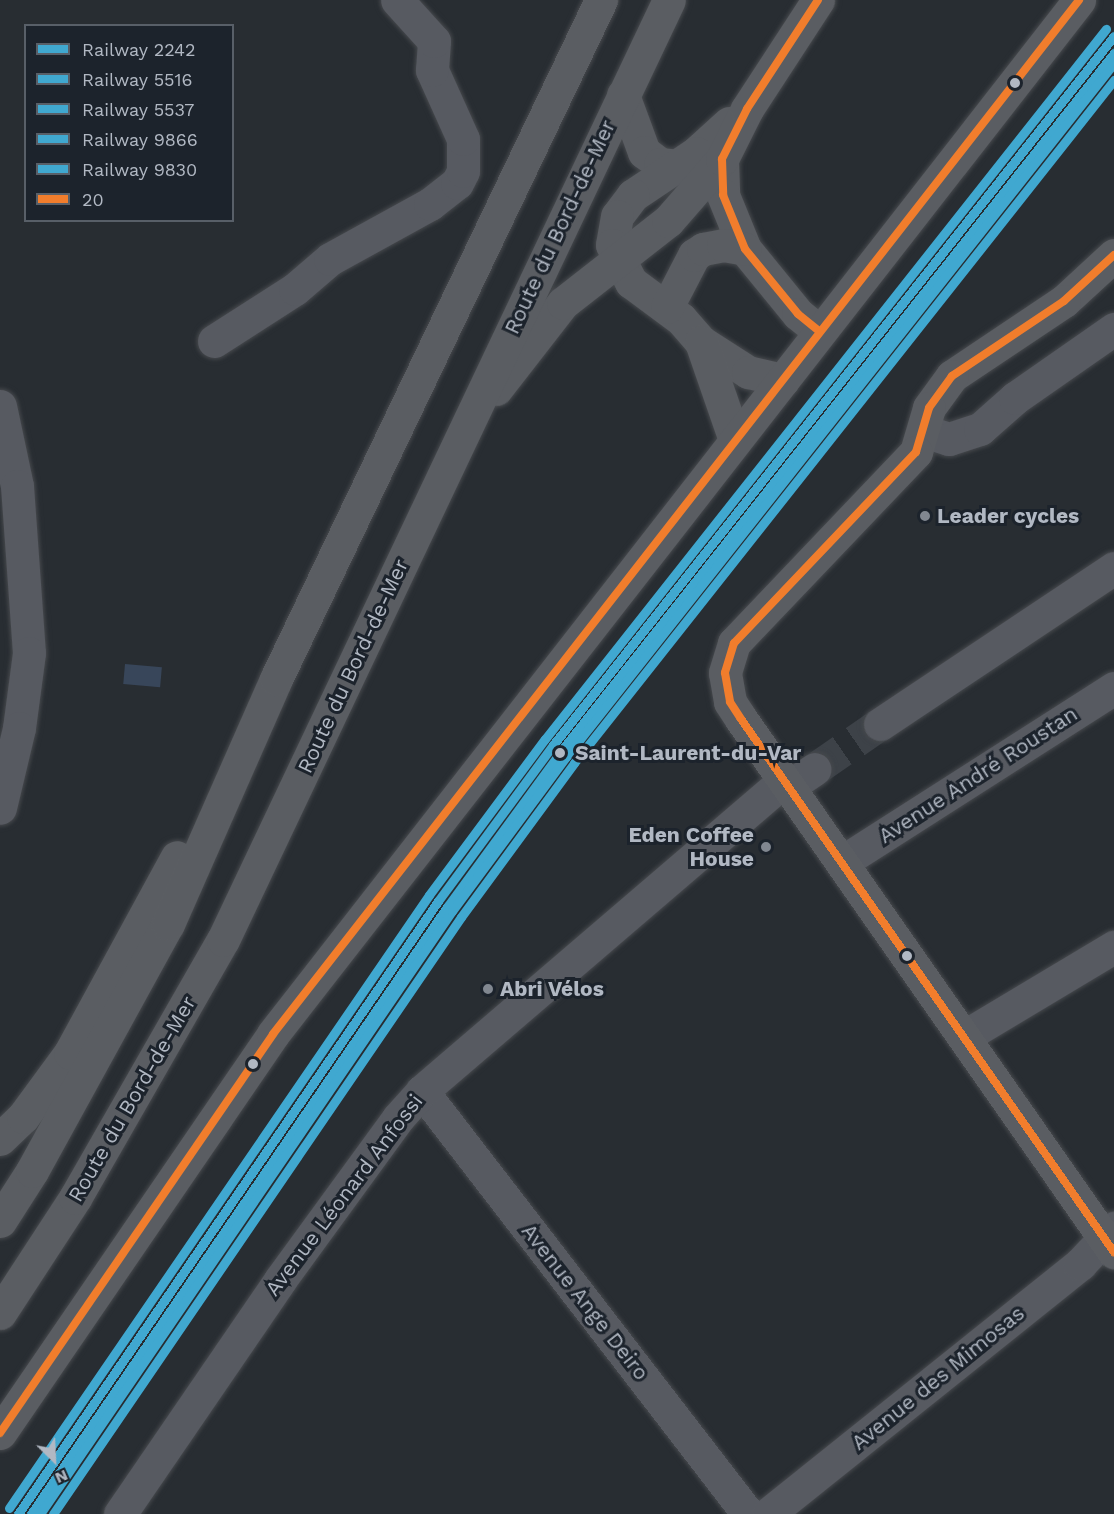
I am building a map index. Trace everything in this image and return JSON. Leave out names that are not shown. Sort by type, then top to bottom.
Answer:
[{"type":"main road","points":[[496,223],[507,165],[577,0]]},
{"type":"main road","points":[[0,1221],[32,1171],[168,924],[276,679],[601,0]]},
{"type":"main road","name":"Route du Bord-de-Mer","points":[[0,1313],[75,1198],[223,940],[669,0]]},
{"type":"main road","points":[[465,427],[563,303],[590,279],[617,262],[668,222],[722,159],[747,109],[818,0]]},
{"type":"main road","points":[[0,1433],[273,1034],[1078,0]]},
{"type":"main road","points":[[623,95],[644,152],[660,164],[679,166]]},
{"type":"main road","points":[[747,109],[679,166],[648,183],[623,206],[612,234],[617,262],[631,282],[666,307],[701,342],[748,372],[783,380]]},
{"type":"main road","points":[[722,159],[723,195],[745,249],[798,314],[820,332]]},
{"type":"main road","points":[[666,307],[694,255],[704,249],[723,245],[745,249]]},
{"type":"main road","points":[[1111,1239],[730,702],[725,673],[734,643],[899,473],[916,452],[929,408],[952,376],[1064,301],[1114,255]]},
{"type":"main road","points":[[701,342],[735,440]]},
{"type":"main road","points":[[0,1139],[23,1117],[70,1053],[276,679]]},
{"type":"street","points":[[214,341],[295,289],[330,259],[430,204],[457,183],[463,171],[463,139],[432,70],[434,41],[397,0]]},
{"type":"street","points":[[924,431],[949,439],[980,429],[1015,398],[1114,329]]},
{"type":"street","points":[[0,406],[16,486],[29,653],[19,728],[0,808]]},
{"type":"street","points":[[880,724],[1114,568]]},
{"type":"street","name":"Avenue André Roustan","points":[[842,862],[1114,688]]},
{"type":"street","name":"Avenue Léonard Anfossi","points":[[120,1514],[280,1280],[398,1118],[422,1091],[786,784],[815,769]]},
{"type":"street","points":[[965,1036],[1114,946]]},
{"type":"street","name":"Avenue Ange Deiro","points":[[422,1091],[748,1514]]},
{"type":"street","name":"Avenue des Mimosas","points":[[768,1514],[1111,1239]]},
{"type":"water","points":[[125,664],[162,667],[160,687],[123,684]]},
{"type":"tunnel","points":[[815,769],[880,724]]},
{"type":"rail line","name":"9866","points":[[9,1508],[429,895],[545,739],[1106,29]]},
{"type":"rail line","name":"2242","points":[[18,1514],[438,901],[553,745],[1114,36]]},
{"type":"rail line","name":"5516","points":[[31,1514],[447,907],[561,751],[1114,53]]},
{"type":"rail line","name":"5537","points":[[40,1514],[452,911],[566,757],[1114,63]]},
{"type":"rail line","name":"9830","points":[[53,1514],[461,917],[574,763],[1114,80]]},
{"type":"transit line","name":"20","points":[[818,0],[747,109],[722,159],[723,195],[745,249],[798,314],[820,332]]},
{"type":"transit line","name":"20","points":[[0,1433],[273,1034],[1079,0]]},
{"type":"transit line","name":"20","points":[[1114,255],[1064,301],[952,376],[929,408],[916,452],[734,643],[725,673],[730,702],[741,719],[1114,1252]]},
{"type":"place","name":"Leader cycles","points":[[925,516]]},
{"type":"place","name":"Saint-Laurent-du-Var","points":[[560,753]]},
{"type":"place","name":"Eden Coffee House","points":[[766,847]]},
{"type":"place","name":"Abri Vélos","points":[[488,989]]}]
